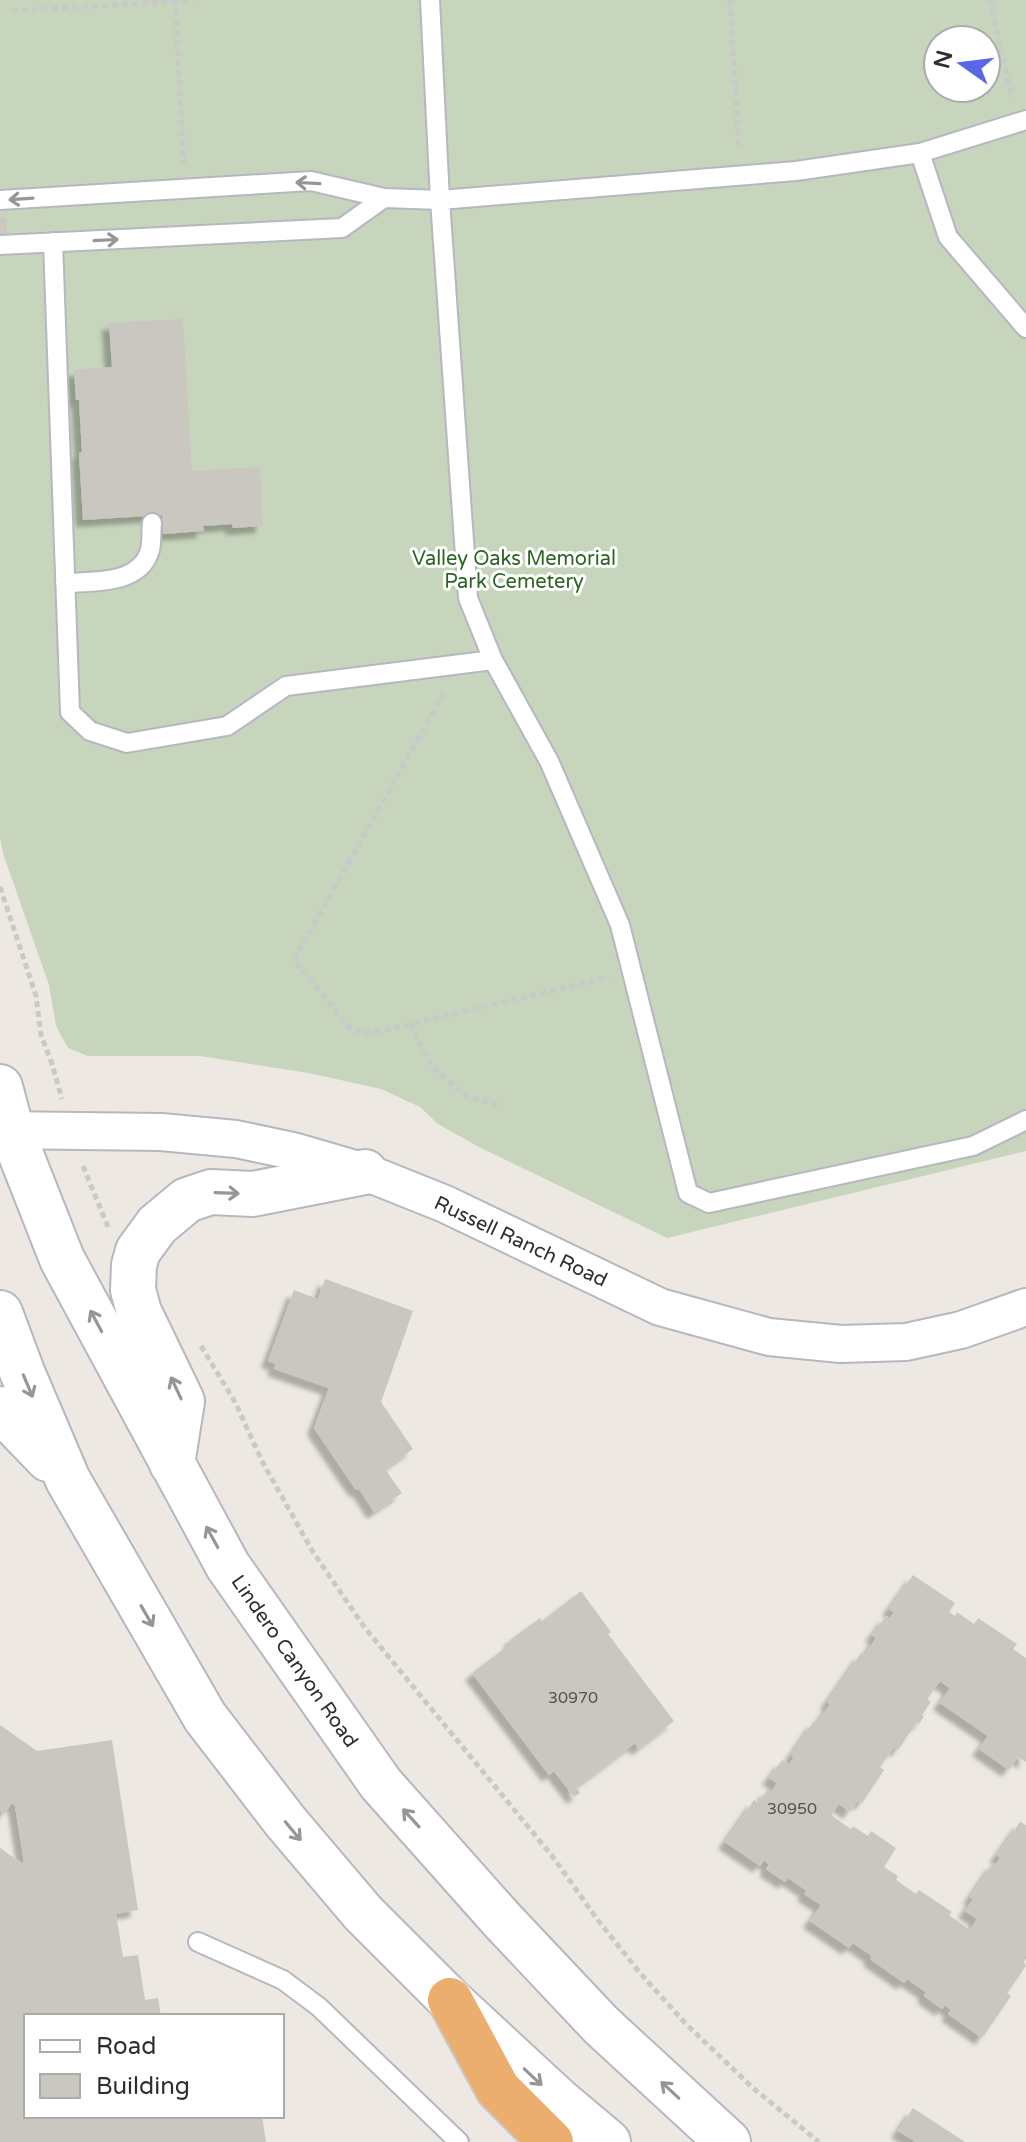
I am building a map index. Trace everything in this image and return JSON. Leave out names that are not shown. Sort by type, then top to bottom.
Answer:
[{"type":"highway","points":[[450,2000],[498,2089],[551,2142]]},
{"type":"main road","name":"Lindero Canyon Road","points":[[0,1087],[4,1134],[62,1259],[228,1566],[381,1784],[601,2025],[728,2142]]},
{"type":"main road","points":[[172,1464],[182,1401],[139,1312],[133,1290],[138,1251],[157,1225],[187,1200],[211,1192],[253,1194],[365,1172]]},
{"type":"main road","points":[[0,1313],[68,1480],[205,1717],[285,1821],[363,1913],[450,2000],[608,2142]]},
{"type":"main road","points":[[0,1409],[68,1480]]},
{"type":"street","name":"Russell Ranch Road","points":[[4,1134],[161,1132],[236,1139],[293,1151],[365,1172],[445,1204],[660,1307],[769,1337],[841,1344],[906,1342],[961,1330],[1026,1307]]},
{"type":"lane","points":[[430,0],[440,200],[468,598],[493,660],[549,761],[620,925],[688,1193],[709,1203],[973,1146],[1026,1120]]},
{"type":"lane","points":[[0,200],[311,181],[384,198],[440,200],[796,171],[920,153],[1022,122]]},
{"type":"lane","points":[[920,153],[948,237],[1026,328]]},
{"type":"lane","points":[[0,245],[342,228],[384,198]]},
{"type":"lane","points":[[53,242],[70,712],[90,731],[127,743],[227,726],[286,686],[493,660]]},
{"type":"lane","points":[[65,583],[118,580],[140,567],[150,550],[152,523]]},
{"type":"lane","points":[[198,1942],[283,1980],[319,2007],[459,2142]]},
{"type":"path","points":[[12,11],[193,0]]},
{"type":"path","points":[[730,0],[740,175]]},
{"type":"path","points":[[990,0],[1022,122]]},
{"type":"path","points":[[175,1],[185,189]]},
{"type":"path","points":[[461,664],[294,960],[349,1027],[362,1033],[632,971]]},
{"type":"path","points":[[0,887],[36,996],[41,1035],[52,1064]]},
{"type":"path","points":[[410,1024],[432,1067],[466,1096],[502,1106]]},
{"type":"path","points":[[89,1183],[110,1230]]},
{"type":"path","points":[[196,1339],[210,1357],[235,1402],[263,1463],[313,1552],[365,1628],[553,1857],[640,1973],[686,2024],[752,2087],[819,2142]]},
{"type":"green space","name":"Valley Oaks Memorial Park Cemetery","points":[[0,0],[1026,0],[1026,1151],[667,1238],[479,1147],[438,1124],[420,1107],[381,1089],[309,1073],[200,1056],[88,1056],[68,1048],[56,1026],[49,985],[0,838]]},
{"type":"building","points":[[0,217],[6,217],[7,237],[0,237]]},
{"type":"building","points":[[183,319],[192,471],[260,467],[263,526],[203,526],[204,531],[163,534],[162,515],[83,520],[79,400],[76,400],[74,370],[112,367],[109,323]]},
{"type":"building","points":[[325,1279],[413,1311],[381,1402],[413,1449],[385,1469],[402,1493],[374,1512],[314,1428],[329,1388],[274,1369],[276,1364],[268,1361],[294,1290],[318,1299]]},
{"type":"building","points":[[913,1575],[955,1603],[949,1612],[955,1616],[957,1612],[974,1624],[978,1618],[1017,1644],[1013,1649],[1026,1658],[1026,1762],[1018,1757],[1009,1770],[979,1749],[988,1736],[940,1703],[950,1688],[940,1681],[927,1699],[931,1702],[919,1724],[917,1722],[898,1750],[894,1747],[880,1767],[884,1770],[862,1803],[858,1800],[850,1812],[839,1804],[831,1815],[868,1836],[871,1831],[896,1848],[884,1867],[916,1894],[919,1890],[952,1912],[949,1915],[970,1930],[977,1919],[965,1911],[973,1899],[970,1897],[993,1863],[996,1864],[1000,1858],[997,1855],[1020,1822],[1026,1825],[1026,1966],[1007,1993],[1011,1996],[982,2038],[948,2014],[951,2010],[945,2005],[942,2009],[924,1996],[926,1992],[907,1979],[904,1983],[853,1943],[849,1948],[810,1921],[821,1905],[804,1894],[807,1891],[788,1878],[785,1882],[766,1869],[769,1865],[764,1860],[760,1866],[725,1842],[754,1800],[758,1803],[768,1789],[772,1791],[777,1783],[769,1778],[782,1760],[789,1765],[794,1757],[791,1755],[830,1704],[827,1702],[861,1653],[865,1655],[876,1638],[872,1635],[886,1616],[890,1618],[894,1612],[889,1609]]},
{"type":"building","points":[[581,1591],[611,1632],[608,1634],[674,1721],[638,1749],[635,1743],[576,1787],[580,1793],[574,1797],[554,1771],[549,1775],[472,1673],[512,1643],[510,1640],[540,1618],[542,1621]]},
{"type":"building","points":[[0,1725],[37,1751],[112,1740],[138,1910],[116,1914],[123,1957],[138,1955],[145,2000],[158,1998],[161,2014],[24,2014],[24,2118],[262,2118],[266,2142],[0,2142],[0,1848],[24,1862],[15,1806],[12,1803],[4,1814],[0,1811]]},
{"type":"building","points":[[913,2108],[965,2142],[916,2142],[898,2131]]}]
